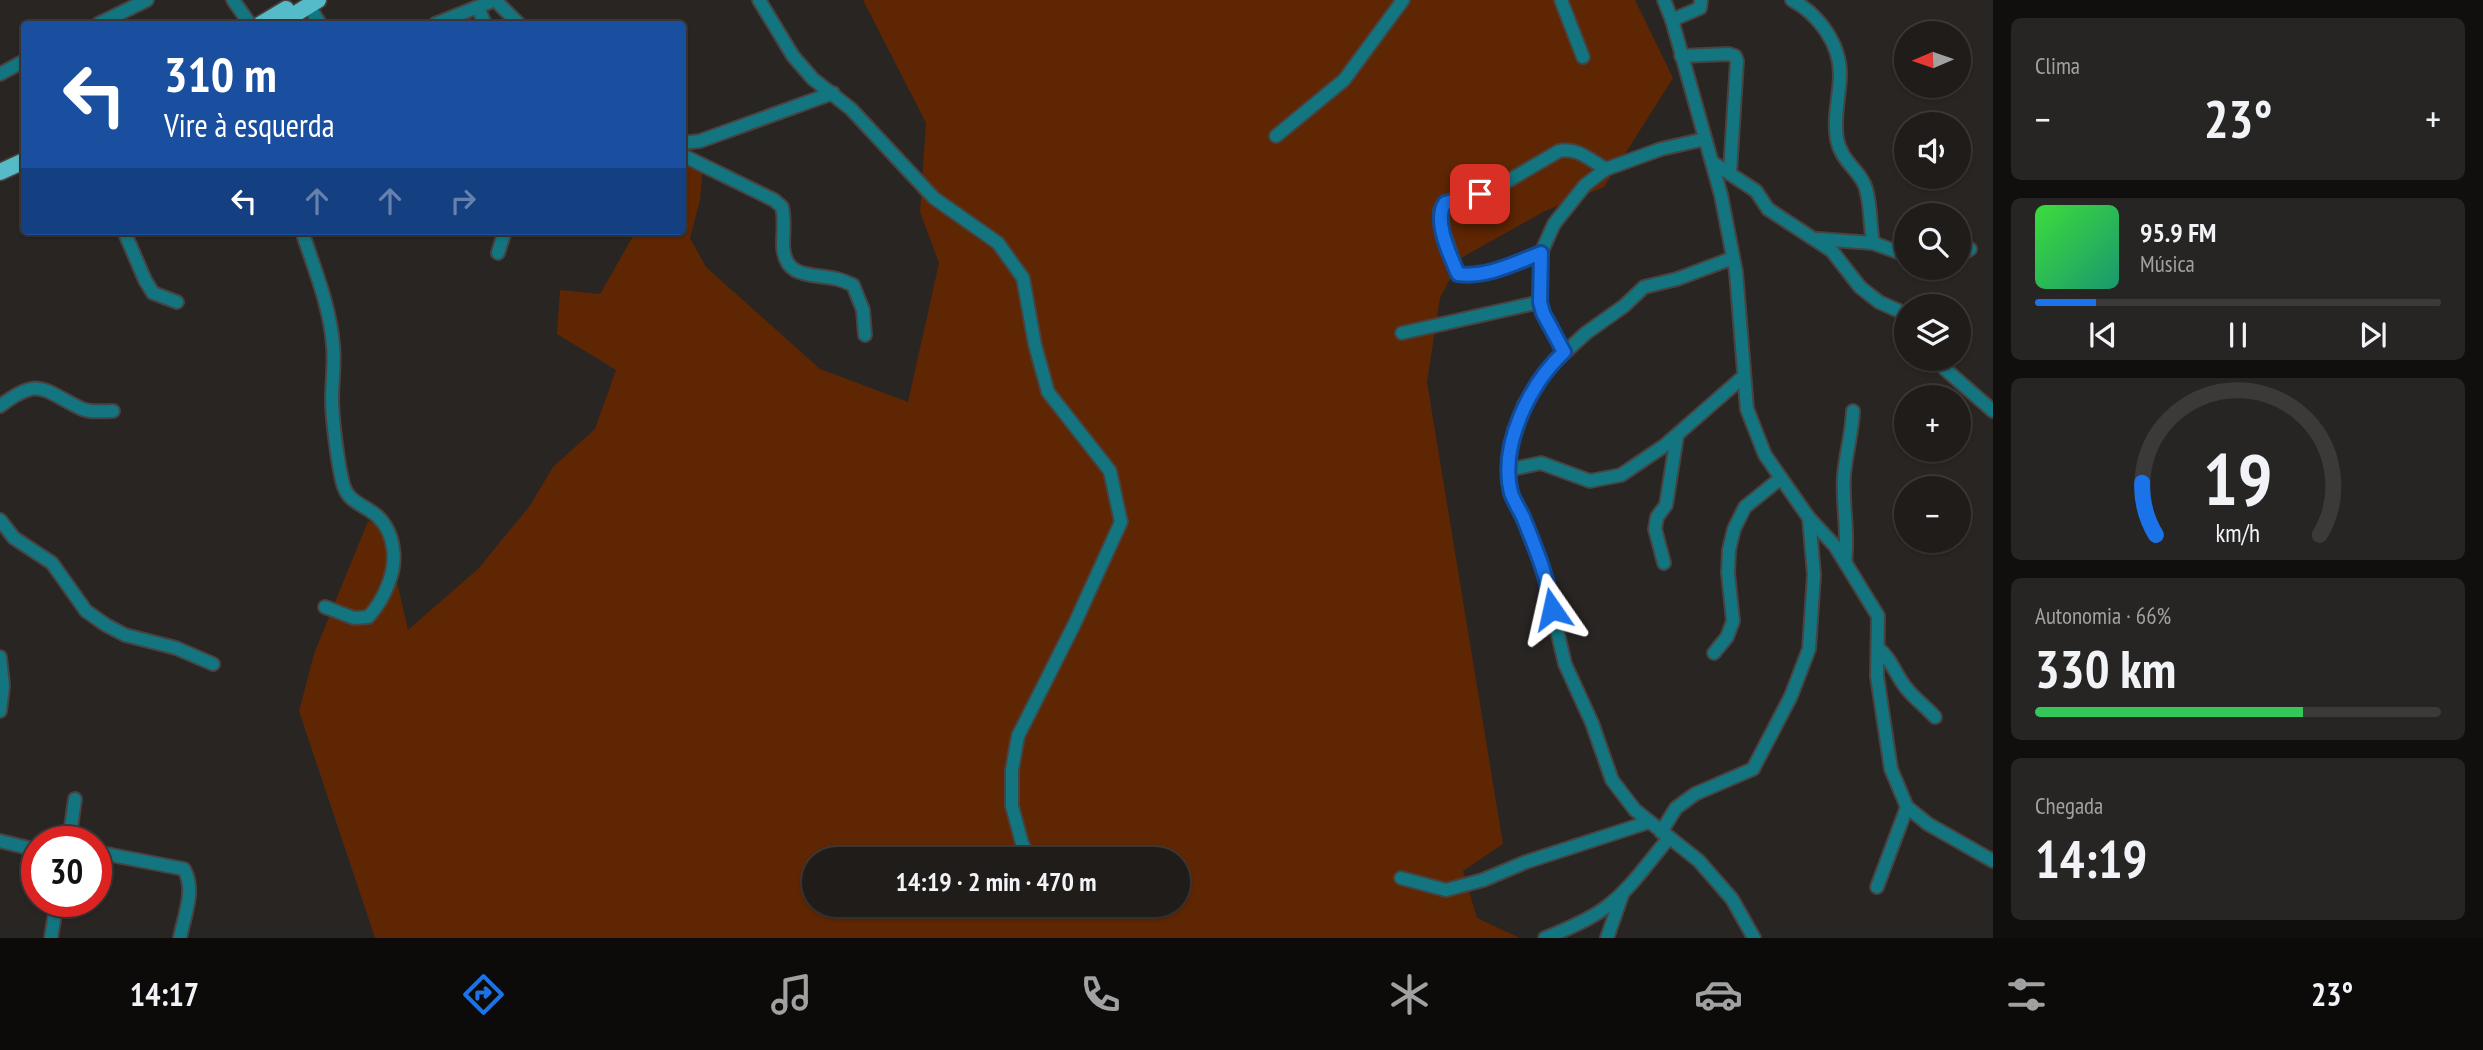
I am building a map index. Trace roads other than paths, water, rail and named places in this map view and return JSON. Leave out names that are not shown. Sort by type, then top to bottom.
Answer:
[{"type":"main road","points":[[268,21],[309,2]]},
{"type":"main road","points":[[283,21],[309,2]]},
{"type":"main road","points":[[2,166],[21,162]]},
{"type":"street","points":[[104,21],[147,0]]},
{"type":"street","points":[[233,0],[248,21]]},
{"type":"street","points":[[443,21],[495,0],[516,21]]},
{"type":"street","points":[[759,0],[793,57],[813,79],[833,93],[934,198],[998,243],[1023,278],[1035,345],[1048,392],[1110,471],[1121,522],[1074,625],[1018,736],[1012,770],[1012,806],[1024,847]]},
{"type":"street","points":[[1276,136],[1344,79],[1403,0]]},
{"type":"street","points":[[1561,0],[1583,57]]},
{"type":"street","points":[[1664,0],[1721,195],[1733,258],[1747,409],[1765,455],[1809,517],[1835,546],[1878,616],[1877,676],[1891,769],[1907,807],[1928,824],[1993,861]]},
{"type":"street","points":[[1672,20],[1700,8],[1701,0]]},
{"type":"street","points":[[1792,0],[1809,10],[1823,25],[1839,58],[1835,121],[1837,138],[1842,156],[1866,187],[1873,243]]},
{"type":"street","points":[[309,2],[318,21]]},
{"type":"street","points":[[478,8],[484,21]]},
{"type":"street","points":[[1681,56],[1735,56],[1737,61],[1730,172]]},
{"type":"street","points":[[0,74],[21,63]]},
{"type":"street","points":[[686,143],[700,141],[833,93]]},
{"type":"street","points":[[1564,352],[1540,302],[1541,253],[1554,224],[1585,185],[1606,169],[1661,149],[1705,139]]},
{"type":"street","points":[[1541,253],[1494,270],[1458,274],[1440,222],[1440,211],[1445,203],[1496,188],[1559,151],[1569,149],[1606,169]]},
{"type":"street","points":[[686,157],[774,200],[782,207],[786,262],[794,271],[819,278],[837,279],[853,285],[863,310],[865,335]]},
{"type":"street","points":[[1712,162],[1756,191],[1769,209],[1818,239],[1832,251],[1860,287],[1879,302],[1894,309]]},
{"type":"street","points":[[126,235],[145,281],[153,293],[177,302]]},
{"type":"street","points":[[303,235],[325,302],[333,345],[332,402],[343,484],[349,497],[377,516],[388,531],[394,561],[377,608],[368,617],[354,618],[325,607]]},
{"type":"street","points":[[498,253],[504,235]]},
{"type":"street","points":[[1818,239],[1873,243],[1894,251]]},
{"type":"street","points":[[1733,258],[1677,279],[1644,287],[1564,352],[1549,367],[1524,405],[1512,443],[1508,470],[1512,495],[1535,546],[1549,588],[1565,664],[1592,723],[1612,780],[1635,810],[1699,861],[1732,899],[1754,938]]},
{"type":"street","points":[[1402,333],[1540,302]]},
{"type":"street","points":[[1947,371],[1993,411]]},
{"type":"street","points":[[1508,470],[1541,463],[1590,481],[1608,479],[1634,467],[1677,436],[1744,376]]},
{"type":"street","points":[[0,406],[17,393],[33,388],[48,389],[83,410],[113,411]]},
{"type":"street","points":[[1845,562],[1848,540],[1843,509],[1844,473],[1852,435],[1853,411]]},
{"type":"street","points":[[1664,563],[1656,529],[1657,517],[1666,505],[1677,436]]},
{"type":"street","points":[[1714,653],[1727,637],[1733,621],[1728,573],[1729,550],[1734,529],[1745,507],[1781,478]]},
{"type":"street","points":[[1545,938],[1575,926],[1605,908],[1623,891],[1665,835],[1676,808],[1695,794],[1753,769],[1791,696],[1809,649],[1814,575],[1809,517]]},
{"type":"street","points":[[0,520],[14,538],[52,563],[86,611],[106,625],[125,635],[176,648],[213,664]]},
{"type":"street","points":[[1878,648],[1889,657],[1894,670],[1911,694],[1935,717]]},
{"type":"street","points":[[0,657],[3,686],[0,710]]},
{"type":"street","points":[[71,826],[75,799]]},
{"type":"street","points":[[1877,887],[1907,807]]},
{"type":"street","points":[[1401,878],[1446,890],[1483,880],[1526,862],[1650,822]]},
{"type":"street","points":[[0,841],[21,846]]},
{"type":"street","points":[[112,855],[184,869],[190,894],[180,938]]},
{"type":"street","points":[[1607,938],[1623,891]]},
{"type":"street","points":[[51,938],[54,917]]}]
